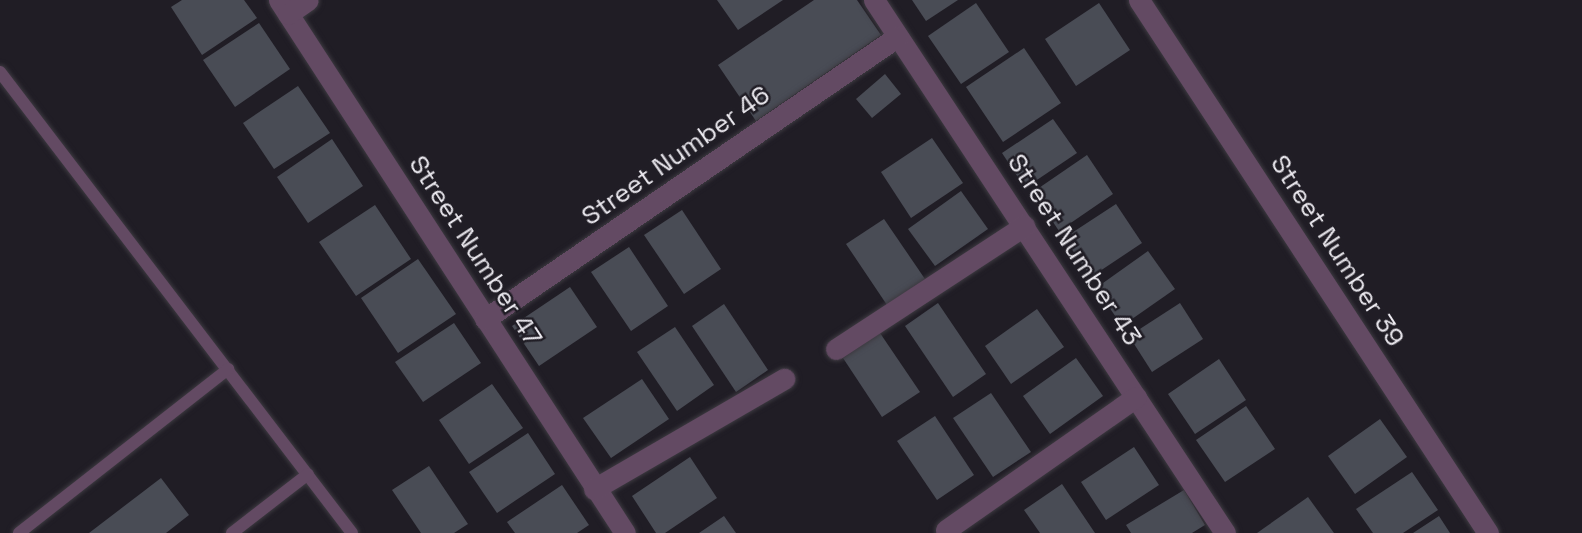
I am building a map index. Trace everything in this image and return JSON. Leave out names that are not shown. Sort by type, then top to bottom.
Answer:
[{"type":"street","points":[[283,7],[308,0]]},
{"type":"street","name":"Street Number 43","points":[[874,0],[1225,533]]},
{"type":"street","name":"Street Number 39","points":[[1139,0],[1488,533]]},
{"type":"street","name":"Street Number 47","points":[[283,7],[625,533]]},
{"type":"street","name":"Street Number 46","points":[[485,319],[897,37]]},
{"type":"street","points":[[836,349],[1024,226]]},
{"type":"street","points":[[594,489],[784,379]]},
{"type":"street","points":[[946,530],[1136,397]]},
{"type":"lane","points":[[0,72],[352,533]]},
{"type":"lane","points":[[19,533],[228,369]]},
{"type":"lane","points":[[232,533],[308,474]]},
{"type":"building","points":[[182,0],[244,0],[257,18],[202,55],[171,7]]},
{"type":"building","points":[[717,0],[783,0],[738,30]]},
{"type":"building","points":[[814,0],[857,0],[881,35],[756,121],[718,65]]},
{"type":"building","points":[[912,0],[958,0],[926,21]]},
{"type":"building","points":[[976,3],[1009,52],[961,84],[928,36]]},
{"type":"building","points":[[1099,3],[1130,50],[1076,86],[1045,39]]},
{"type":"building","points":[[259,23],[290,69],[235,107],[203,60]]},
{"type":"building","points":[[1024,48],[1061,103],[1003,142],[966,87]]},
{"type":"building","points":[[885,74],[901,94],[872,118],[856,99]]},
{"type":"building","points":[[298,86],[330,133],[274,169],[243,123]]},
{"type":"building","points":[[1053,119],[1077,153],[1025,188],[1002,153]]},
{"type":"building","points":[[932,138],[963,183],[911,218],[881,172]]},
{"type":"building","points":[[332,139],[363,186],[308,223],[277,177]]},
{"type":"building","points":[[1087,155],[1113,194],[1059,231],[1033,192]]},
{"type":"building","points":[[961,191],[988,229],[935,266],[908,229]]},
{"type":"building","points":[[1116,204],[1142,243],[1091,277],[1064,238]]},
{"type":"building","points":[[375,205],[411,259],[356,296],[319,242]]},
{"type":"building","points":[[682,210],[721,269],[684,294],[644,235]]},
{"type":"building","points":[[884,219],[925,279],[887,305],[846,244]]},
{"type":"building","points":[[629,247],[668,306],[631,331],[591,272]]},
{"type":"building","points":[[1148,251],[1175,289],[1122,326],[1096,288]]},
{"type":"building","points":[[418,259],[456,314],[398,353],[361,298]]},
{"type":"building","points":[[570,287],[597,327],[539,366],[512,326]]},
{"type":"building","points":[[938,303],[986,374],[953,397],[905,326]]},
{"type":"building","points":[[1180,303],[1203,339],[1152,372],[1129,336]]},
{"type":"building","points":[[724,304],[768,370],[736,392],[692,326]]},
{"type":"building","points":[[1037,309],[1064,347],[1011,384],[985,346]]},
{"type":"building","points":[[454,323],[481,363],[423,402],[395,362]]},
{"type":"building","points":[[675,327],[714,385],[677,411],[637,352]]},
{"type":"building","points":[[880,333],[920,392],[882,417],[843,358]]},
{"type":"building","points":[[1076,358],[1103,396],[1050,434],[1023,396]]},
{"type":"building","points":[[1219,359],[1246,400],[1195,434],[1168,394]]},
{"type":"building","points":[[642,379],[669,419],[611,458],[583,418]]},
{"type":"building","points":[[492,384],[523,428],[469,464],[439,420]]},
{"type":"building","points":[[991,393],[1031,452],[993,477],[953,418]]},
{"type":"building","points":[[1246,406],[1275,449],[1225,482],[1196,440]]},
{"type":"building","points":[[935,416],[974,475],[937,500],[897,441]]},
{"type":"building","points":[[1380,419],[1407,457],[1355,494],[1328,456]]},
{"type":"building","points":[[528,433],[555,474],[497,513],[469,472]]},
{"type":"building","points":[[1134,447],[1159,485],[1106,520],[1081,482]]},
{"type":"building","points":[[690,457],[717,498],[665,533],[656,533],[632,496]]},
{"type":"building","points":[[429,466],[468,524],[454,533],[421,533],[392,490]]},
{"type":"building","points":[[1412,472],[1438,510],[1403,533],[1373,533],[1356,509]]},
{"type":"building","points":[[161,478],[189,515],[166,533],[89,533]]},
{"type":"building","points":[[1062,484],[1095,533],[1040,533],[1024,510]]},
{"type":"building","points":[[562,485],[589,525],[577,533],[515,533],[507,522]]},
{"type":"building","points":[[1184,490],[1205,525],[1192,533],[1131,533],[1126,525]]},
{"type":"building","points":[[1308,497],[1334,533],[1257,533]]},
{"type":"building","points":[[724,516],[736,533],[699,533]]},
{"type":"building","points":[[1439,516],[1450,533],[1413,533]]}]
